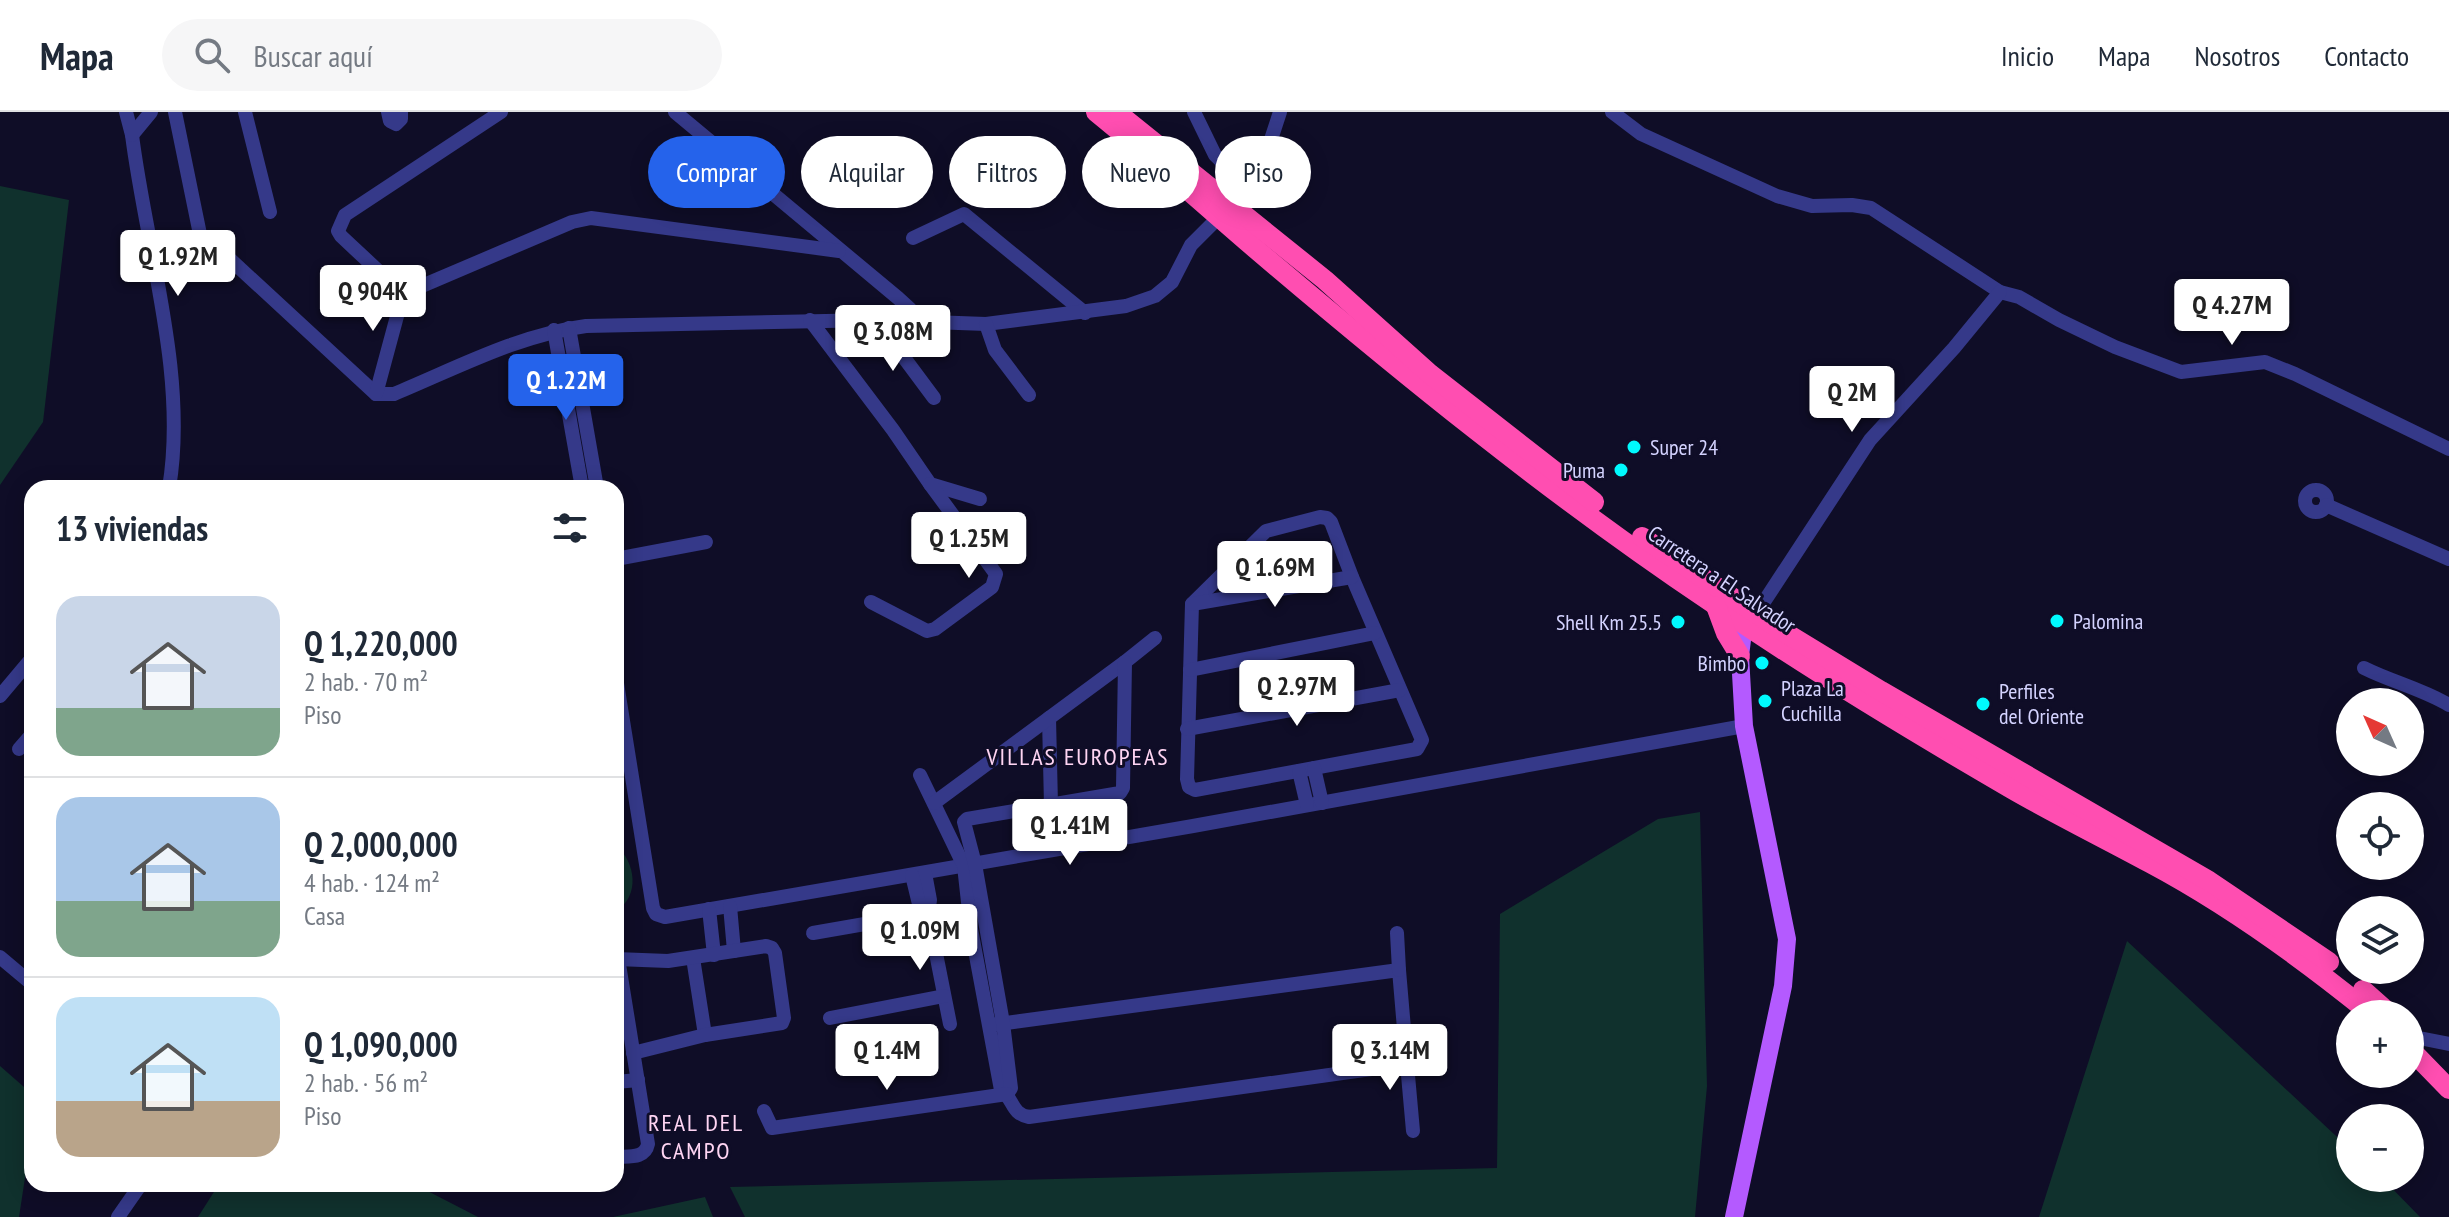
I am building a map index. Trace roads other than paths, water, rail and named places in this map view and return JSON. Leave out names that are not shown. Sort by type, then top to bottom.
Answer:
[{"type":"highway","name":"Carretera a El Salvador","points":[[1096,112],[1373,347],[1547,485],[1716,606],[1892,698],[2264,916],[2327,960],[2374,1000]]},
{"type":"highway","name":"Carretera a El Salvador","points":[[1116,112],[1330,286],[1430,374],[1752,623],[1935,743],[2013,790],[2153,864],[2212,900],[2319,972],[2354,1000]]},
{"type":"highway","points":[[1250,244],[1274,256],[1325,298],[1330,286]]},
{"type":"highway","points":[[1716,606],[1726,633],[1740,653]]},
{"type":"highway","points":[[1740,653],[1752,623]]},
{"type":"highway","points":[[1935,743],[1953,748],[2001,774],[2005,773],[2008,764]]},
{"type":"highway","points":[[2424,1051],[2449,1071]]},
{"type":"highway","points":[[2424,1057],[2449,1089]]},
{"type":"main road","points":[[1734,1217],[1783,986],[1787,939],[1744,726],[1740,653]]},
{"type":"street","points":[[126,112],[169,358],[173,462],[170,480]]},
{"type":"street","points":[[132,135],[151,112]]},
{"type":"street","points":[[175,112],[203,249]]},
{"type":"street","points":[[245,112],[270,212]]},
{"type":"street","points":[[388,112],[390,121],[396,124],[401,119],[401,112]]},
{"type":"street","points":[[403,294],[341,236],[339,224],[345,215],[501,112]]},
{"type":"street","points":[[675,112],[904,303],[917,321]]},
{"type":"street","points":[[1194,112],[1215,155]]},
{"type":"street","points":[[1272,136],[1280,112]]},
{"type":"street","points":[[1612,112],[1641,134],[1777,196],[1812,206],[1871,208],[2000,292],[2019,297],[2115,347],[2181,372],[2265,362],[2449,449]]},
{"type":"street","points":[[913,238],[964,214],[1085,313]]},
{"type":"street","points":[[155,276],[176,261],[203,249],[219,249],[376,394],[394,394],[502,347],[569,328],[810,320],[986,324],[1126,306],[1155,296],[1172,282],[1191,245],[1219,217]]},
{"type":"street","points":[[403,294],[572,222],[591,218],[839,251]]},
{"type":"street","points":[[1752,623],[1870,440],[2000,292]]},
{"type":"street","points":[[376,394],[403,294]]},
{"type":"street","points":[[810,320],[996,574],[996,580],[981,595],[935,629],[927,631],[871,602]]},
{"type":"street","points":[[876,320],[934,398]]},
{"type":"street","points":[[986,324],[995,350],[1029,395]]},
{"type":"street","points":[[569,328],[596,480]]},
{"type":"street","points":[[554,330],[581,480]]},
{"type":"street","points":[[930,484],[980,499]]},
{"type":"street","points":[[2326,505],[2449,559]]},
{"type":"street","points":[[1320,517],[1327,518],[1422,740],[1420,746],[1195,790],[1189,787],[1187,729],[1192,604],[1250,543],[1266,531],[1320,517]]},
{"type":"street","points":[[624,557],[706,542]]},
{"type":"street","points":[[1192,604],[1352,577]]},
{"type":"street","points":[[1190,670],[1375,633]]},
{"type":"street","points":[[934,803],[1155,638]]},
{"type":"street","points":[[959,835],[967,819],[1114,796],[1122,791],[1125,662]]},
{"type":"street","points":[[0,696],[24,668]]},
{"type":"street","points":[[2364,668],[2449,705]]},
{"type":"street","points":[[1187,729],[1400,690]]},
{"type":"street","points":[[1049,718],[1051,805]]},
{"type":"street","points":[[624,727],[653,908],[656,914],[665,917],[1744,726]]},
{"type":"street","points":[[19,749],[24,744]]},
{"type":"street","points":[[1314,768],[1322,803]]},
{"type":"street","points":[[1299,771],[1307,805]]},
{"type":"street","points":[[920,775],[934,803],[959,835],[969,865],[971,929],[985,958],[997,1024],[1001,1090],[1007,1094],[1017,1113],[1029,1117],[1407,1064]]},
{"type":"street","points":[[919,874],[919,904],[928,913],[950,1024]]},
{"type":"street","points":[[730,906],[734,951]]},
{"type":"street","points":[[709,909],[714,955]]},
{"type":"street","points":[[813,933],[928,913]]},
{"type":"street","points":[[1397,933],[1413,1131]]},
{"type":"street","points":[[624,960],[641,962],[693,958],[766,946],[772,948],[784,1020],[780,1024],[705,1035],[633,1053]]},
{"type":"street","points":[[0,957],[24,977]]},
{"type":"street","points":[[693,958],[705,1035]]},
{"type":"street","points":[[997,1024],[1399,970]]},
{"type":"street","points":[[830,1018],[944,996]]},
{"type":"street","points":[[624,1035],[633,1053],[648,1147],[642,1155],[624,1156]]},
{"type":"street","points":[[2424,1041],[2449,1044]]},
{"type":"street","points":[[624,1081],[638,1080]]},
{"type":"street","points":[[764,1111],[772,1128],[786,1118],[1007,1094]]},
{"type":"street","points":[[118,1217],[134,1192]]},
{"type":"place","name":"Super 24","points":[[1634,447]]},
{"type":"place","name":"Puma","points":[[1621,470]]},
{"type":"place","name":"Palomina","points":[[2057,621]]},
{"type":"place","name":"Shell Km 25.5","points":[[1678,622]]},
{"type":"place","name":"Bimbo","points":[[1762,663]]},
{"type":"place","name":"Plaza La Cuchilla","points":[[1765,701]]},
{"type":"place","name":"Perfiles del Oriente","points":[[1983,704]]},
{"type":"district","name":"VILLAS EUROPEAS","points":[[1078,756]]},
{"type":"district","name":"REAL DEL CAMPO","points":[[696,1136]]}]
